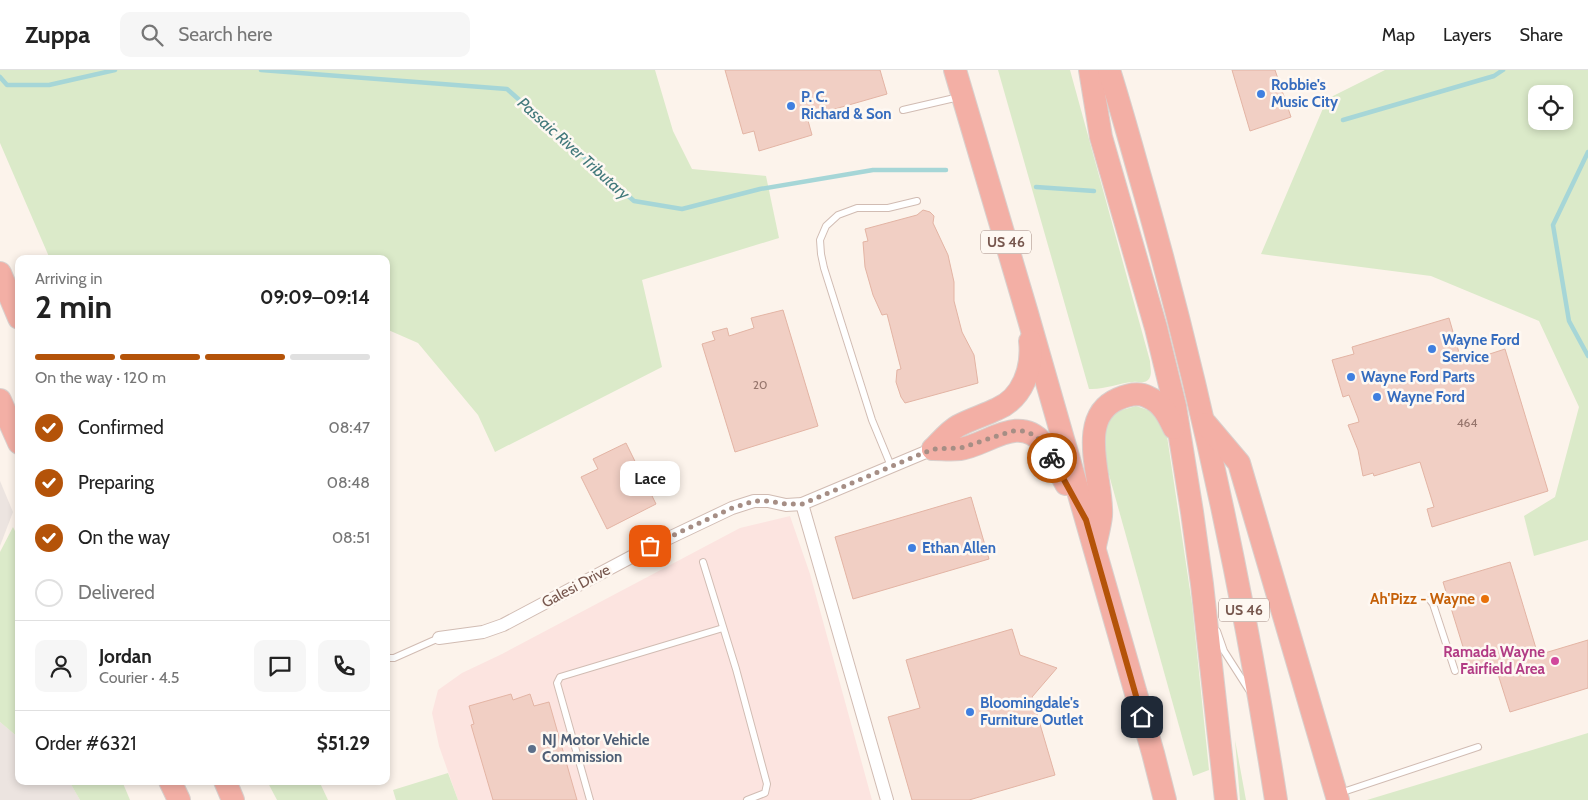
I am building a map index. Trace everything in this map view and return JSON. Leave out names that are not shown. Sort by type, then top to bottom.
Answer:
[{"type":"highway","name":"US 46","points":[[955,70],[1027,313],[1165,800]]},
{"type":"highway","points":[[1090,70],[1101,137],[1164,360],[1174,406],[1202,584],[1226,800]]},
{"type":"highway","name":"US 46","points":[[1109,70],[1160,248],[1204,422],[1234,562],[1262,710],[1276,800]]},
{"type":"highway","points":[[0,273],[15,309]]},
{"type":"highway","points":[[933,449],[957,426],[999,409],[1016,395],[1027,376],[1030,364],[1031,348],[1027,313]]},
{"type":"highway","points":[[1094,548],[1101,515],[1095,465],[1094,432],[1104,410],[1113,401],[1124,397],[1135,394],[1147,396],[1166,411],[1180,443]]},
{"type":"highway","points":[[0,400],[15,434]]},
{"type":"highway","points":[[1204,422],[1239,462],[1337,797]]},
{"type":"highway","points":[[933,449],[961,448],[1012,431],[1024,431],[1034,435],[1043,443],[1086,520]]},
{"type":"highway","points":[[172,785],[179,800]]},
{"type":"highway","points":[[226,785],[233,800]]},
{"type":"street","name":"Galesi Drive","points":[[439,638],[483,632],[503,625],[650,546],[732,508],[754,501],[802,504],[933,449]]},
{"type":"street","points":[[802,504],[887,800]]},
{"type":"lane","points":[[903,110],[962,96]]},
{"type":"lane","points":[[891,466],[872,420],[824,268],[820,254],[820,240],[826,226],[844,212],[864,207],[888,208],[916,201]]},
{"type":"lane","points":[[703,562],[736,670],[767,784],[765,793],[748,800]]},
{"type":"lane","points":[[1202,584],[1224,651],[1262,710]]},
{"type":"lane","points":[[1430,600],[1433,604],[1454,671]]},
{"type":"lane","points":[[590,800],[558,680],[563,676],[723,628]]},
{"type":"lane","points":[[390,658],[394,658],[439,638]]},
{"type":"lane","points":[[1337,797],[1407,770],[1478,747]]},
{"type":"shaded area","points":[[0,481],[13,512],[0,546]]},
{"type":"shaded area","points":[[790,516],[810,574],[872,800],[458,800],[439,746],[432,713],[438,690],[462,673],[502,654],[740,528]]},
{"type":"shaded area","points":[[0,722],[15,735],[15,785],[71,785],[80,800],[0,800]]},
{"type":"green space","points":[[0,70],[655,70],[673,131],[692,169],[766,176],[779,238],[642,280],[662,367],[495,452],[478,415],[418,343],[390,331],[390,255],[48,255],[0,143]]},
{"type":"green space","points":[[998,70],[1070,70],[1150,361],[1150,378],[1146,381],[1089,389]]},
{"type":"green space","points":[[1385,70],[1588,70],[1588,540],[1534,556],[1524,516],[1555,497],[1579,407],[1539,321],[1431,276],[1261,254],[1327,99]]},
{"type":"green space","points":[[1136,406],[1154,412],[1167,436],[1192,604],[1209,770],[1193,776],[1101,446],[1102,429],[1115,412]]},
{"type":"green space","points":[[13,527],[15,531],[15,735],[0,722],[0,552]]},
{"type":"green space","points":[[1588,733],[1588,800],[1367,800]]},
{"type":"green space","points":[[1235,740],[1246,800],[1240,800]]},
{"type":"green space","points":[[448,773],[458,800],[396,800],[393,790]]},
{"type":"green space","points":[[71,785],[124,785],[130,800],[80,800]]},
{"type":"green space","points":[[269,785],[321,785],[328,800],[277,800]]},
{"type":"building","name":"P. C. Richard & Son","points":[[725,70],[880,70],[887,94],[807,117],[812,135],[759,151],[754,131],[743,134]]},
{"type":"building","name":"Robbie's Music City","points":[[1232,70],[1275,70],[1291,117],[1250,131]]},
{"type":"building","points":[[923,210],[930,212],[934,216],[933,223],[948,255],[954,282],[954,301],[962,332],[974,355],[978,383],[905,403],[896,382],[897,370],[901,369],[887,314],[882,315],[873,295],[865,267],[863,242],[868,241],[865,229],[917,215]]},
{"type":"building","points":[[783,310],[818,426],[735,452],[702,344],[715,340],[712,332],[727,328],[729,336],[754,328],[751,318]]},
{"type":"building","points":[[1449,318],[1462,363],[1505,349],[1548,491],[1432,527],[1427,509],[1434,507],[1420,462],[1374,476],[1373,473],[1363,476],[1358,450],[1348,425],[1359,422],[1358,418],[1349,395],[1343,397],[1332,360],[1354,354],[1352,347]]},
{"type":"building","points":[[626,443],[656,504],[607,529],[581,477],[598,469],[593,459]]},
{"type":"building","name":"Ethan Allen","points":[[971,497],[989,559],[853,599],[835,537]]},
{"type":"building","name":"Ramada Wayne Fairfield Area","points":[[1510,562],[1538,655],[1588,640],[1588,688],[1510,712],[1496,668],[1472,676],[1443,582]]},
{"type":"building","name":"Bloomingdale's Furniture Outlet","points":[[1012,629],[1020,655],[1057,668],[1032,697],[1055,775],[969,800],[912,800],[888,717],[920,708],[906,660]]},
{"type":"building","name":"NJ Motor Vehicle Commission","points":[[511,694],[513,700],[530,694],[534,706],[549,702],[577,800],[493,800],[471,725],[474,724],[469,706]]},
{"type":"waterway","name":"Passaic River Tributary","points":[[0,77],[7,85],[49,85],[115,70]]},
{"type":"waterway","name":"Passaic River Tributary","points":[[261,70],[507,89],[634,201],[682,209],[760,189],[873,170],[946,170]]},
{"type":"waterway","name":"Passaic River Tributary","points":[[1343,120],[1494,76],[1503,70]]},
{"type":"waterway","name":"Passaic River Tributary","points":[[1588,152],[1553,225],[1569,321],[1588,356]]},
{"type":"waterway","name":"Passaic River Tributary","points":[[1036,187],[1094,191]]},
{"type":"way so far","points":[[650,546],[732,508],[754,501],[802,504],[933,449],[961,448],[1012,431],[1024,431],[1034,435],[1043,443],[1052,458]]},
{"type":"place","name":"Robbie's Music City","points":[[1261,94]]},
{"type":"place","name":"P. C. Richard & Son","points":[[791,106]]},
{"type":"place","name":"Wayne Ford Service","points":[[1432,349]]},
{"type":"place","name":"Wayne Ford Parts","points":[[1351,377]]},
{"type":"place","name":"Wayne Ford","points":[[1377,397]]},
{"type":"place","name":"Lace","points":[[650,546]]},
{"type":"place","name":"Ethan Allen","points":[[912,548]]},
{"type":"place","name":"Ah'Pizz - Wayne","points":[[1485,599]]},
{"type":"place","name":"Ramada Wayne Fairfield Area","points":[[1555,661]]},
{"type":"place","name":"Bloomingdale's Furniture Outlet","points":[[970,712]]},
{"type":"place","name":"NJ Motor Vehicle Commission","points":[[532,749]]},
{"type":"route","points":[[1052,458],[1086,520],[1142,717]]}]
